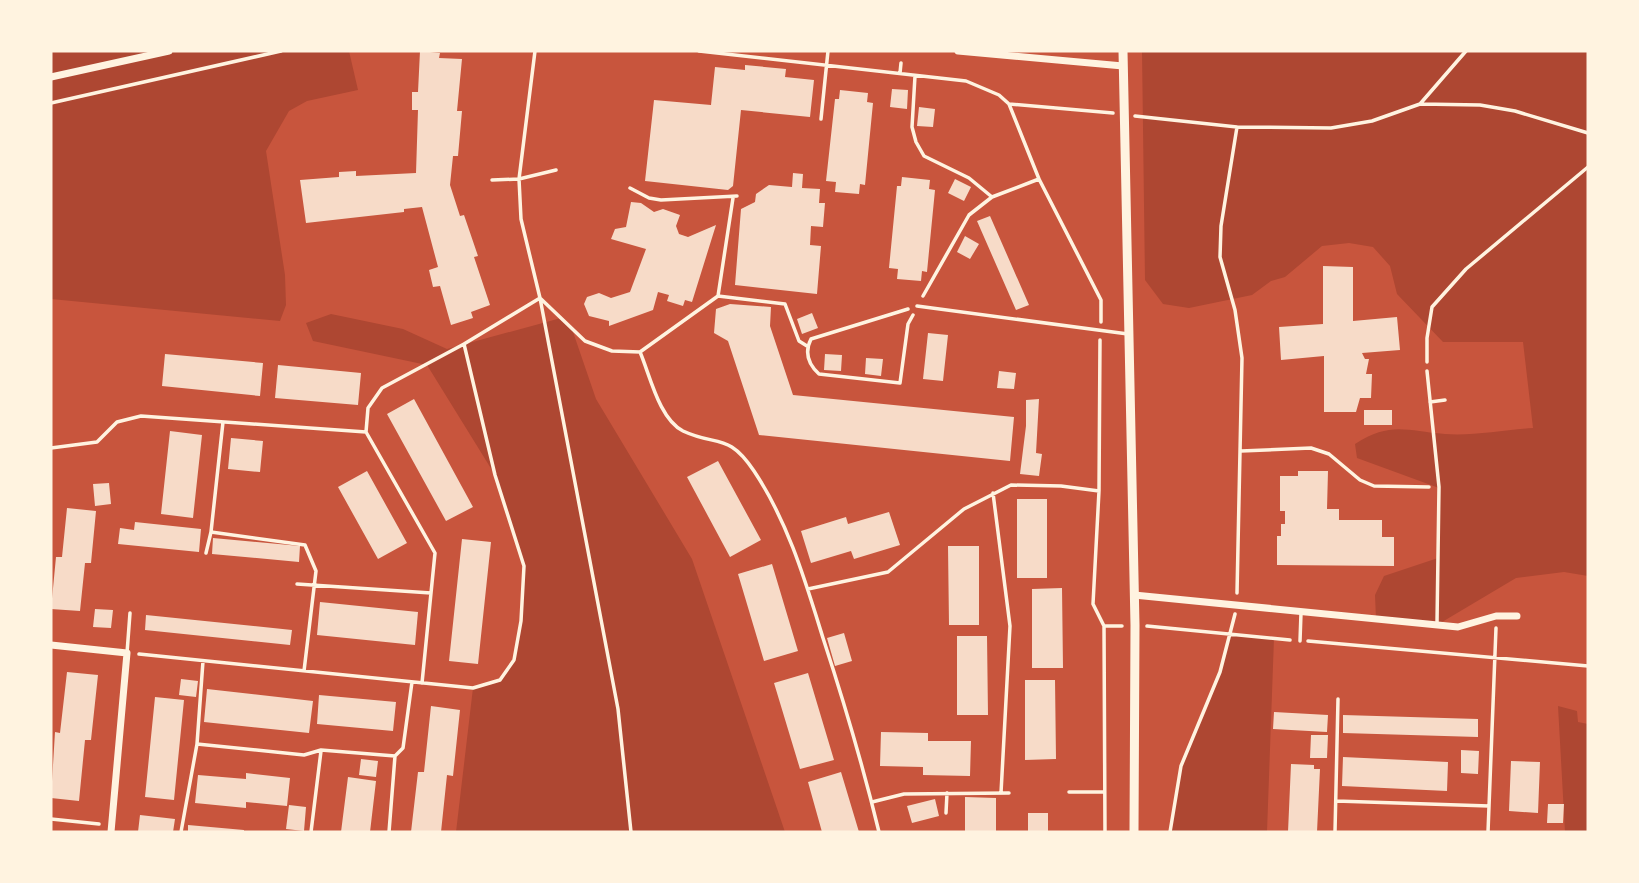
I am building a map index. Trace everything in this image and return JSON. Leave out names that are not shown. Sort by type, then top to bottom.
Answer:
[{"type":"street","points":[[51,78],[169,51]]},
{"type":"street","points":[[958,51],[1123,66]]},
{"type":"street","points":[[1123,51],[1135,625],[1134,832]]},
{"type":"street","points":[[1134,595],[1458,627],[1496,616],[1517,616]]},
{"type":"street","points":[[51,645],[127,653],[111,829]]},
{"type":"lane","points":[[917,306],[1128,334]]},
{"type":"lane","points":[[1427,372],[1439,487],[1437,625]]},
{"type":"lane","points":[[1430,402],[1445,400]]},
{"type":"lane","points":[[1300,641],[1301,612]]},
{"type":"lane","points":[[127,653],[130,613]]},
{"type":"path","points":[[51,103],[281,51]]},
{"type":"path","points":[[535,51],[519,179],[521,219],[540,298],[618,709],[631,832]]},
{"type":"path","points":[[699,51],[966,81],[999,95],[1009,104],[1039,179],[1101,300],[1099,491],[1093,604],[1104,626],[1105,832]]},
{"type":"path","points":[[821,119],[828,51]]},
{"type":"path","points":[[1420,104],[1466,51]]},
{"type":"path","points":[[900,74],[901,63]]},
{"type":"path","points":[[915,75],[912,127],[924,156],[969,178],[992,197]]},
{"type":"path","points":[[1009,104],[1237,127],[1331,128],[1372,121],[1420,104],[1480,104],[1515,111],[1588,134]]},
{"type":"path","points":[[1170,832],[1181,766],[1207,709],[1237,606],[1241,451],[1240,334],[1220,257],[1221,226],[1237,127]]},
{"type":"path","points":[[1427,372],[1427,338],[1432,307],[1466,269],[1588,167]]},
{"type":"path","points":[[492,180],[519,179],[556,170]]},
{"type":"path","points":[[917,306],[811,339],[807,346],[807,358],[812,368],[819,374],[900,383],[908,324],[969,215],[992,197],[1039,179]]},
{"type":"path","points":[[630,188],[649,198],[735,197],[718,296]]},
{"type":"path","points":[[540,298],[585,341],[612,351],[640,352],[718,296],[785,304],[799,341],[807,346]]},
{"type":"path","points":[[422,683],[435,553],[366,432],[368,408],[382,388],[464,344],[540,298]]},
{"type":"path","points":[[127,653],[473,688],[500,680],[514,660],[521,621],[524,566],[495,475],[464,344]]},
{"type":"path","points":[[640,352],[665,411],[673,423],[683,431],[732,445],[755,473],[786,528],[808,589],[879,832]]},
{"type":"path","points":[[51,448],[97,442],[109,428],[127,418],[141,416],[366,432]]},
{"type":"path","points":[[206,553],[211,533],[223,422]]},
{"type":"path","points":[[1241,451],[1311,448],[1329,454],[1345,464],[1360,480],[1374,486],[1439,487]]},
{"type":"path","points":[[808,589],[888,572],[964,509],[1011,485],[1099,491]]},
{"type":"path","points":[[993,493],[1010,626],[1002,793]]},
{"type":"path","points":[[211,533],[299,542],[305,545],[316,571],[304,671]]},
{"type":"path","points":[[297,584],[431,593]]},
{"type":"path","points":[[1488,832],[1496,616]]},
{"type":"path","points":[[1104,626],[1135,625],[1588,666]]},
{"type":"path","points":[[181,832],[197,744],[203,661]]},
{"type":"path","points":[[388,832],[395,756],[403,748],[412,682]]},
{"type":"path","points":[[1335,832],[1338,699]]},
{"type":"path","points":[[197,744],[304,755],[321,750],[395,756]]},
{"type":"path","points":[[311,832],[321,750]]},
{"type":"path","points":[[1069,792],[1104,792]]},
{"type":"path","points":[[946,813],[947,793]]},
{"type":"path","points":[[872,802],[904,794],[1009,793]]},
{"type":"path","points":[[1336,802],[1489,806]]},
{"type":"path","points":[[51,819],[111,829]]},
{"type":"shaded area","points":[[51,51],[349,51],[358,90],[307,101],[289,111],[266,151],[285,275],[286,305],[280,321],[51,299]]},
{"type":"shaded area","points":[[1142,51],[1588,51],[1588,576],[1564,572],[1516,578],[1437,625],[1376,619],[1375,595],[1384,576],[1438,558],[1439,488],[1357,458],[1355,444],[1379,432],[1399,429],[1478,434],[1533,428],[1523,342],[1443,342],[1397,294],[1390,266],[1373,247],[1349,243],[1322,246],[1285,277],[1271,281],[1252,295],[1189,308],[1163,304],[1145,280]]},
{"type":"shaded area","points":[[331,314],[403,329],[447,349],[561,318],[572,329],[596,399],[692,559],[785,832],[456,832],[473,688],[500,680],[514,660],[521,621],[524,566],[495,475],[427,365],[313,341],[306,323]]},
{"type":"shaded area","points":[[1231,634],[1274,638],[1267,832],[1170,832],[1181,766],[1207,709]]},
{"type":"shaded area","points":[[1558,706],[1577,711],[1578,722],[1588,724],[1588,832],[1565,832]]},
{"type":"building","points":[[420,51],[440,53],[439,58],[462,59],[457,111],[462,111],[458,156],[453,156],[450,185],[478,256],[474,257],[490,305],[471,312],[473,318],[451,325],[440,286],[433,287],[429,270],[438,267],[422,207],[404,209],[404,212],[306,223],[300,180],[339,177],[339,172],[356,171],[356,176],[416,173],[418,110],[412,110],[412,92],[418,92]]},
{"type":"building","points":[[745,65],[786,69],[785,77],[814,80],[810,117],[741,110],[733,186],[728,190],[645,181],[654,100],[711,105],[715,67],[745,70]]},
{"type":"building","points":[[892,89],[908,90],[907,109],[890,107]]},
{"type":"building","points":[[840,90],[868,93],[867,102],[873,103],[865,185],[860,184],[859,194],[835,192],[836,182],[826,181],[835,99],[839,99]]},
{"type":"building","points":[[919,107],[935,109],[933,127],[917,126]]},
{"type":"building","points":[[793,173],[803,174],[802,188],[820,189],[819,203],[825,203],[823,227],[811,226],[810,245],[821,246],[817,294],[735,285],[741,209],[755,202],[756,194],[769,185],[792,187]]},
{"type":"building","points":[[902,177],[930,180],[929,189],[935,190],[927,272],[922,271],[921,281],[897,279],[898,269],[889,268],[897,186],[901,186]]},
{"type":"building","points":[[955,179],[971,187],[964,201],[948,193]]},
{"type":"building","points":[[631,202],[641,203],[654,212],[663,209],[680,215],[676,226],[679,234],[688,237],[716,225],[692,302],[685,300],[683,306],[667,301],[669,295],[658,292],[653,310],[609,326],[609,321],[589,316],[584,304],[587,297],[599,293],[611,298],[630,292],[646,249],[611,239],[615,229],[626,227]]},
{"type":"building","points":[[990,216],[1029,305],[1016,310],[977,221]]},
{"type":"building","points":[[965,236],[979,244],[970,259],[957,252]]},
{"type":"building","points":[[1323,266],[1353,267],[1353,321],[1397,317],[1400,350],[1362,353],[1365,359],[1369,359],[1366,374],[1372,374],[1371,398],[1360,398],[1356,412],[1324,412],[1324,356],[1281,360],[1279,327],[1323,324]]},
{"type":"building","points":[[730,304],[771,307],[770,326],[793,395],[1014,417],[1010,461],[759,435],[728,341],[714,333],[716,309]]},
{"type":"building","points":[[812,313],[818,328],[802,334],[797,319]]},
{"type":"building","points":[[928,333],[948,335],[943,381],[923,379]]},
{"type":"building","points":[[165,354],[263,363],[260,396],[162,386]]},
{"type":"building","points":[[825,354],[842,355],[841,371],[824,370]]},
{"type":"building","points":[[866,358],[883,359],[881,376],[865,374]]},
{"type":"building","points":[[278,365],[361,373],[358,405],[275,398]]},
{"type":"building","points":[[999,371],[1016,373],[1014,389],[997,388]]},
{"type":"building","points":[[414,399],[473,507],[446,521],[387,414]]},
{"type":"building","points":[[1039,399],[1036,453],[1042,454],[1039,476],[1020,474],[1026,426],[1026,400]]},
{"type":"building","points":[[1364,410],[1392,410],[1392,425],[1364,425]]},
{"type":"building","points":[[170,431],[202,435],[193,518],[161,514]]},
{"type":"building","points":[[231,438],[263,441],[260,472],[228,469]]},
{"type":"building","points":[[718,461],[761,540],[730,557],[687,477]]},
{"type":"building","points":[[367,471],[407,543],[378,559],[338,487]]},
{"type":"building","points":[[1298,471],[1328,471],[1327,509],[1339,509],[1339,520],[1382,520],[1382,537],[1394,537],[1394,566],[1277,565],[1277,536],[1281,536],[1281,524],[1285,524],[1285,511],[1280,511],[1280,476],[1298,476]]},
{"type":"building","points":[[109,483],[111,504],[95,506],[93,484]]},
{"type":"building","points":[[1017,499],[1047,499],[1047,578],[1017,578]]},
{"type":"building","points":[[67,508],[96,511],[91,563],[85,563],[80,611],[51,609],[56,557],[62,557]]},
{"type":"building","points":[[889,512],[900,545],[854,559],[851,551],[811,563],[801,531],[846,517],[848,524]]},
{"type":"building","points":[[135,522],[201,529],[199,552],[118,544],[120,528],[134,530]]},
{"type":"building","points":[[213,538],[300,546],[299,562],[212,554]]},
{"type":"building","points":[[462,539],[491,542],[478,664],[449,661]]},
{"type":"building","points":[[948,546],[979,546],[979,625],[949,625]]},
{"type":"building","points":[[772,564],[798,651],[764,661],[738,574]]},
{"type":"building","points":[[1062,588],[1063,668],[1032,668],[1032,589]]},
{"type":"building","points":[[320,602],[418,612],[415,645],[317,635]]},
{"type":"building","points":[[95,609],[113,610],[111,628],[93,627]]},
{"type":"building","points":[[146,615],[292,630],[290,645],[145,630]]},
{"type":"building","points":[[844,633],[852,661],[835,666],[827,638]]},
{"type":"building","points":[[957,636],[987,636],[988,715],[957,715]]},
{"type":"building","points":[[67,672],[98,675],[91,740],[85,740],[79,801],[51,798],[55,732],[60,733]]},
{"type":"building","points":[[808,673],[834,760],[800,769],[774,683]]},
{"type":"building","points":[[181,679],[198,681],[196,697],[179,695]]},
{"type":"building","points":[[1025,680],[1055,680],[1056,759],[1025,760]]},
{"type":"building","points":[[207,689],[313,701],[309,733],[204,722]]},
{"type":"building","points":[[319,695],[396,702],[393,731],[317,724]]},
{"type":"building","points":[[155,697],[184,700],[174,800],[145,797]]},
{"type":"building","points":[[431,706],[460,710],[453,776],[447,775],[441,832],[411,832],[418,772],[424,772]]},
{"type":"building","points":[[1274,712],[1328,715],[1327,732],[1273,729]]},
{"type":"building","points":[[1343,715],[1478,719],[1478,737],[1343,733]]},
{"type":"building","points":[[881,732],[928,733],[928,741],[971,741],[970,776],[923,775],[923,767],[880,766]]},
{"type":"building","points":[[1311,735],[1328,735],[1327,758],[1310,758]]},
{"type":"building","points":[[1461,750],[1479,751],[1478,774],[1461,773]]},
{"type":"building","points":[[1343,757],[1448,762],[1447,791],[1342,786]]},
{"type":"building","points":[[361,759],[378,761],[376,777],[359,775]]},
{"type":"building","points":[[1511,761],[1540,762],[1538,813],[1509,811]]},
{"type":"building","points":[[1291,764],[1314,765],[1314,769],[1320,769],[1317,832],[1288,832]]},
{"type":"building","points":[[841,772],[859,832],[822,832],[808,782]]},
{"type":"building","points":[[246,773],[290,778],[287,806],[246,802],[246,808],[195,803],[198,775],[246,779]]},
{"type":"building","points":[[348,777],[376,781],[370,832],[341,832]]},
{"type":"building","points":[[965,797],[996,798],[996,832],[965,832]]},
{"type":"building","points":[[935,799],[939,816],[912,823],[907,806]]},
{"type":"building","points":[[1548,804],[1564,804],[1563,823],[1547,823]]},
{"type":"building","points":[[289,805],[306,807],[304,831],[286,829]]},
{"type":"building","points":[[1028,813],[1048,813],[1048,832],[1028,832]]},
{"type":"building","points":[[140,815],[175,819],[173,832],[138,832]]},
{"type":"building","points":[[188,825],[244,830],[244,832],[188,832]]}]
